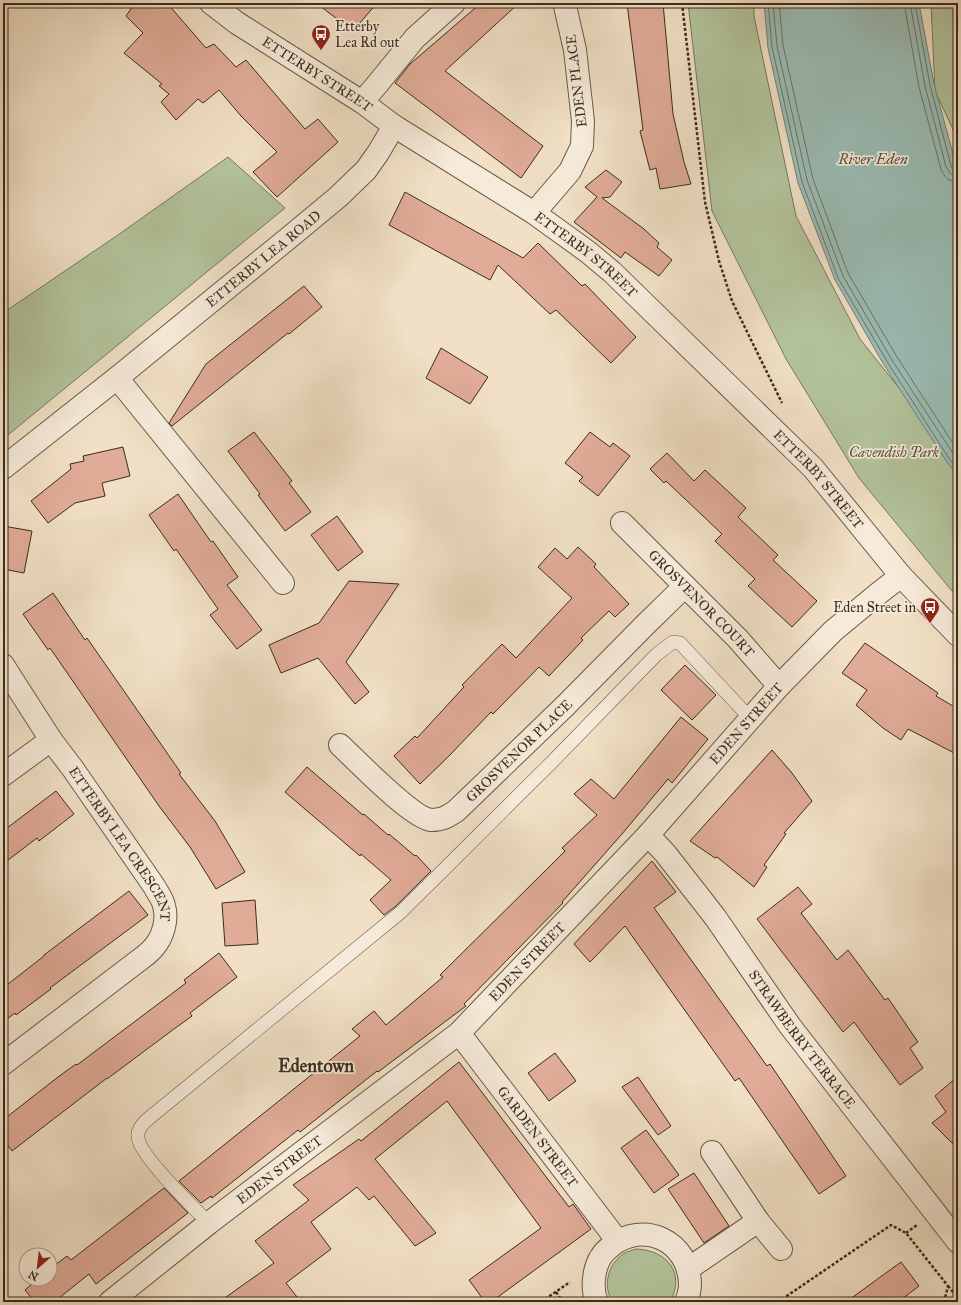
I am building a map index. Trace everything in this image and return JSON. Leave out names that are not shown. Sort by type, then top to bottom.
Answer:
[{"type":"street","name":"ETTERBY STREET","points":[[211,3],[237,23],[362,102],[394,126],[534,213],[588,252],[612,272],[813,468],[901,576],[958,635]]},
{"type":"street","points":[[362,102],[376,87],[415,38],[454,3]]},
{"type":"street","name":"EDEN PLACE","points":[[534,213],[570,171],[582,146],[583,121],[575,50],[565,4]]},
{"type":"street","name":"ETTERBY LEA ROAD","points":[[3,468],[118,378],[338,197],[366,170],[394,126]]},
{"type":"street","points":[[118,378],[283,583]]},
{"type":"street","name":"GROSVENOR COURT","points":[[622,523],[738,639],[779,686]]},
{"type":"street","name":"EDEN STREET","points":[[110,1302],[209,1223],[458,1033],[648,835],[779,686],[833,631],[901,576]]},
{"type":"street","name":"GROSVENOR PLACE","points":[[340,745],[405,805],[429,820],[443,819],[456,811],[526,745],[685,586]]},
{"type":"street","name":"ETTERBY LEA CRESCENT","points":[[3,665],[51,740],[73,769],[154,886],[164,904],[166,915],[160,939],[142,958],[3,1064]]},
{"type":"street","points":[[3,775],[51,740]]},
{"type":"street","name":"STRAWBERRY TERRACE","points":[[648,835],[665,853],[715,917],[790,1026],[958,1242]]},
{"type":"street","name":"GARDEN STREET","points":[[458,1033],[617,1240]]},
{"type":"street","points":[[712,1152],[758,1221],[781,1249]]},
{"type":"street","points":[[688,1269],[758,1221]]},
{"type":"street","points":[[597,1302],[593,1282],[596,1265],[604,1251],[617,1240],[638,1234],[660,1237],[672,1245],[682,1256],[688,1269],[690,1286],[686,1302]]},
{"type":"lane","points":[[209,1223],[182,1196],[141,1147],[138,1131],[148,1119],[401,912],[666,646],[673,642],[680,643],[750,718]]},
{"type":"path","points":[[682,3],[705,202],[719,261],[732,301],[782,404]]},
{"type":"path","points":[[778,1302],[892,1225],[906,1233],[958,1298]]},
{"type":"path","points":[[944,1302],[948,1286]]},
{"type":"path","points":[[556,1292],[563,1302]]},
{"type":"green space","name":"Cavendish Park","points":[[688,3],[754,3],[754,16],[796,216],[860,339],[958,462],[958,596],[952,591],[859,478],[786,359],[712,211]]},
{"type":"green space","points":[[931,3],[958,3],[958,140],[935,91]]},
{"type":"green space","points":[[228,157],[285,208],[3,439],[3,313],[118,235]]},
{"type":"green space","points":[[636,1249],[647,1250],[657,1254],[671,1265],[676,1282],[670,1302],[613,1302],[609,1296],[607,1281],[611,1267],[621,1256]]},
{"type":"water","name":"River Eden","points":[[764,3],[919,3],[934,84],[958,172],[958,476],[947,462],[884,365],[835,280],[798,183],[768,48]]},
{"type":"building","points":[[135,3],[167,3],[206,48],[214,44],[236,67],[246,60],[305,129],[318,119],[338,142],[277,197],[253,172],[277,152],[241,116],[219,90],[203,103],[198,99],[176,120],[161,102],[169,94],[159,86],[162,84],[124,53],[143,33],[126,16]]},
{"type":"building","points":[[316,3],[377,3],[353,31]]},
{"type":"building","points":[[481,3],[519,3],[445,71],[543,146],[521,178],[395,83],[410,64]]},
{"type":"building","points":[[627,3],[663,3],[673,114],[684,162],[691,184],[660,189],[656,168],[650,170],[640,131],[643,130]]},
{"type":"building","points":[[606,170],[622,182],[610,197],[602,198],[644,229],[659,243],[657,247],[672,260],[659,276],[625,252],[621,258],[574,222],[597,197],[585,187]]},
{"type":"building","points":[[405,192],[523,258],[538,243],[582,286],[585,284],[636,337],[611,363],[556,310],[550,314],[498,265],[490,280],[389,225]]},
{"type":"building","points":[[304,286],[322,307],[172,426],[169,423],[206,364]]},
{"type":"building","points":[[441,348],[488,377],[470,404],[426,378]]},
{"type":"building","points":[[254,432],[292,481],[289,483],[311,512],[285,531],[228,451]]},
{"type":"building","points":[[590,432],[610,447],[613,443],[630,456],[598,496],[579,481],[583,477],[565,463]]},
{"type":"building","points":[[123,447],[130,476],[102,483],[105,496],[75,503],[48,523],[31,501],[71,469],[70,464],[84,461],[83,456]]},
{"type":"building","points":[[667,453],[694,481],[705,470],[746,508],[738,517],[778,555],[773,560],[817,601],[792,627],[748,586],[755,579],[715,541],[722,534],[666,481],[664,483],[650,469]]},
{"type":"building","points":[[178,494],[211,542],[213,541],[238,577],[227,585],[262,630],[237,649],[210,615],[218,609],[176,549],[174,551],[149,515]]},
{"type":"building","points":[[337,516],[363,552],[338,571],[311,535]]},
{"type":"building","points":[[3,526],[32,531],[24,573],[3,569]]},
{"type":"building","points":[[578,547],[596,564],[594,567],[629,604],[615,617],[609,611],[581,638],[583,640],[549,676],[539,667],[493,714],[491,712],[420,784],[394,756],[415,736],[417,738],[464,687],[462,685],[502,644],[516,658],[572,598],[538,567],[555,548],[567,559]]},
{"type":"building","points":[[349,581],[399,584],[346,662],[369,692],[355,704],[318,658],[281,673],[269,645],[319,623]]},
{"type":"building","points":[[53,593],[85,640],[87,638],[156,737],[181,773],[179,774],[215,821],[245,872],[216,889],[190,847],[159,806],[50,648],[48,650],[23,614]]},
{"type":"building","points":[[865,643],[938,693],[936,696],[958,709],[958,755],[908,729],[901,740],[883,728],[856,705],[867,690],[842,673]]},
{"type":"building","points":[[685,665],[716,695],[692,720],[661,690]]},
{"type":"building","points":[[681,717],[708,739],[672,783],[668,779],[562,902],[563,903],[464,1004],[466,1006],[378,1072],[377,1071],[300,1132],[298,1130],[212,1198],[211,1196],[201,1203],[179,1181],[360,1036],[352,1029],[374,1011],[386,1025],[443,977],[440,975],[565,851],[562,848],[597,815],[574,794],[591,779],[614,799]]},
{"type":"building","points":[[772,750],[792,773],[812,801],[784,833],[786,834],[764,865],[767,867],[754,887],[717,857],[715,858],[690,841]]},
{"type":"building","points":[[307,767],[363,815],[364,814],[415,856],[416,855],[431,871],[396,906],[384,915],[370,900],[391,880],[361,854],[360,856],[285,792]]},
{"type":"building","points":[[56,791],[74,814],[39,841],[37,838],[3,864],[3,831]]},
{"type":"building","points":[[652,861],[676,892],[654,908],[767,1066],[770,1064],[846,1176],[819,1194],[739,1078],[735,1081],[625,926],[590,962],[574,944]]},
{"type":"building","points":[[798,887],[812,904],[801,913],[837,960],[848,950],[885,1000],[888,998],[918,1042],[910,1048],[923,1068],[900,1085],[854,1022],[843,1032],[757,919]]},
{"type":"building","points":[[129,891],[148,915],[16,1015],[15,1013],[3,1022],[3,988]]},
{"type":"building","points":[[255,900],[258,944],[225,946],[222,903]]},
{"type":"building","points":[[219,953],[237,977],[190,1013],[192,1016],[107,1078],[12,1151],[3,1139],[3,1120],[58,1077],[76,1064],[77,1065],[186,983],[184,980]]},
{"type":"building","points":[[555,1053],[576,1081],[549,1101],[528,1073]]},
{"type":"building","points":[[459,1062],[569,1207],[573,1204],[591,1229],[491,1302],[485,1302],[469,1280],[541,1228],[447,1101],[375,1159],[436,1233],[415,1246],[374,1196],[369,1200],[357,1187],[311,1222],[331,1249],[286,1283],[301,1302],[219,1302],[274,1263],[255,1241],[309,1200],[293,1185],[359,1139],[361,1141]]},
{"type":"building","points":[[958,1076],[958,1149],[932,1123],[946,1112],[935,1096]]},
{"type":"building","points":[[638,1077],[671,1126],[658,1135],[622,1087]]},
{"type":"building","points":[[646,1130],[679,1175],[654,1193],[621,1148]]},
{"type":"building","points":[[694,1173],[729,1226],[704,1243],[668,1189]]},
{"type":"building","points":[[164,1188],[188,1213],[96,1284],[89,1274],[54,1302],[35,1302],[25,1290],[29,1287],[58,1287],[58,1263],[67,1256],[71,1260]]},
{"type":"building","points":[[901,1262],[919,1286],[898,1302],[846,1302]]},
{"type":"place","name":"Etterby Lea Rd out","points":[[321,51]]},
{"type":"place","name":"Eden Street in","points":[[930,624]]},
{"type":"district","name":"Edentown","points":[[316,1066]]}]
